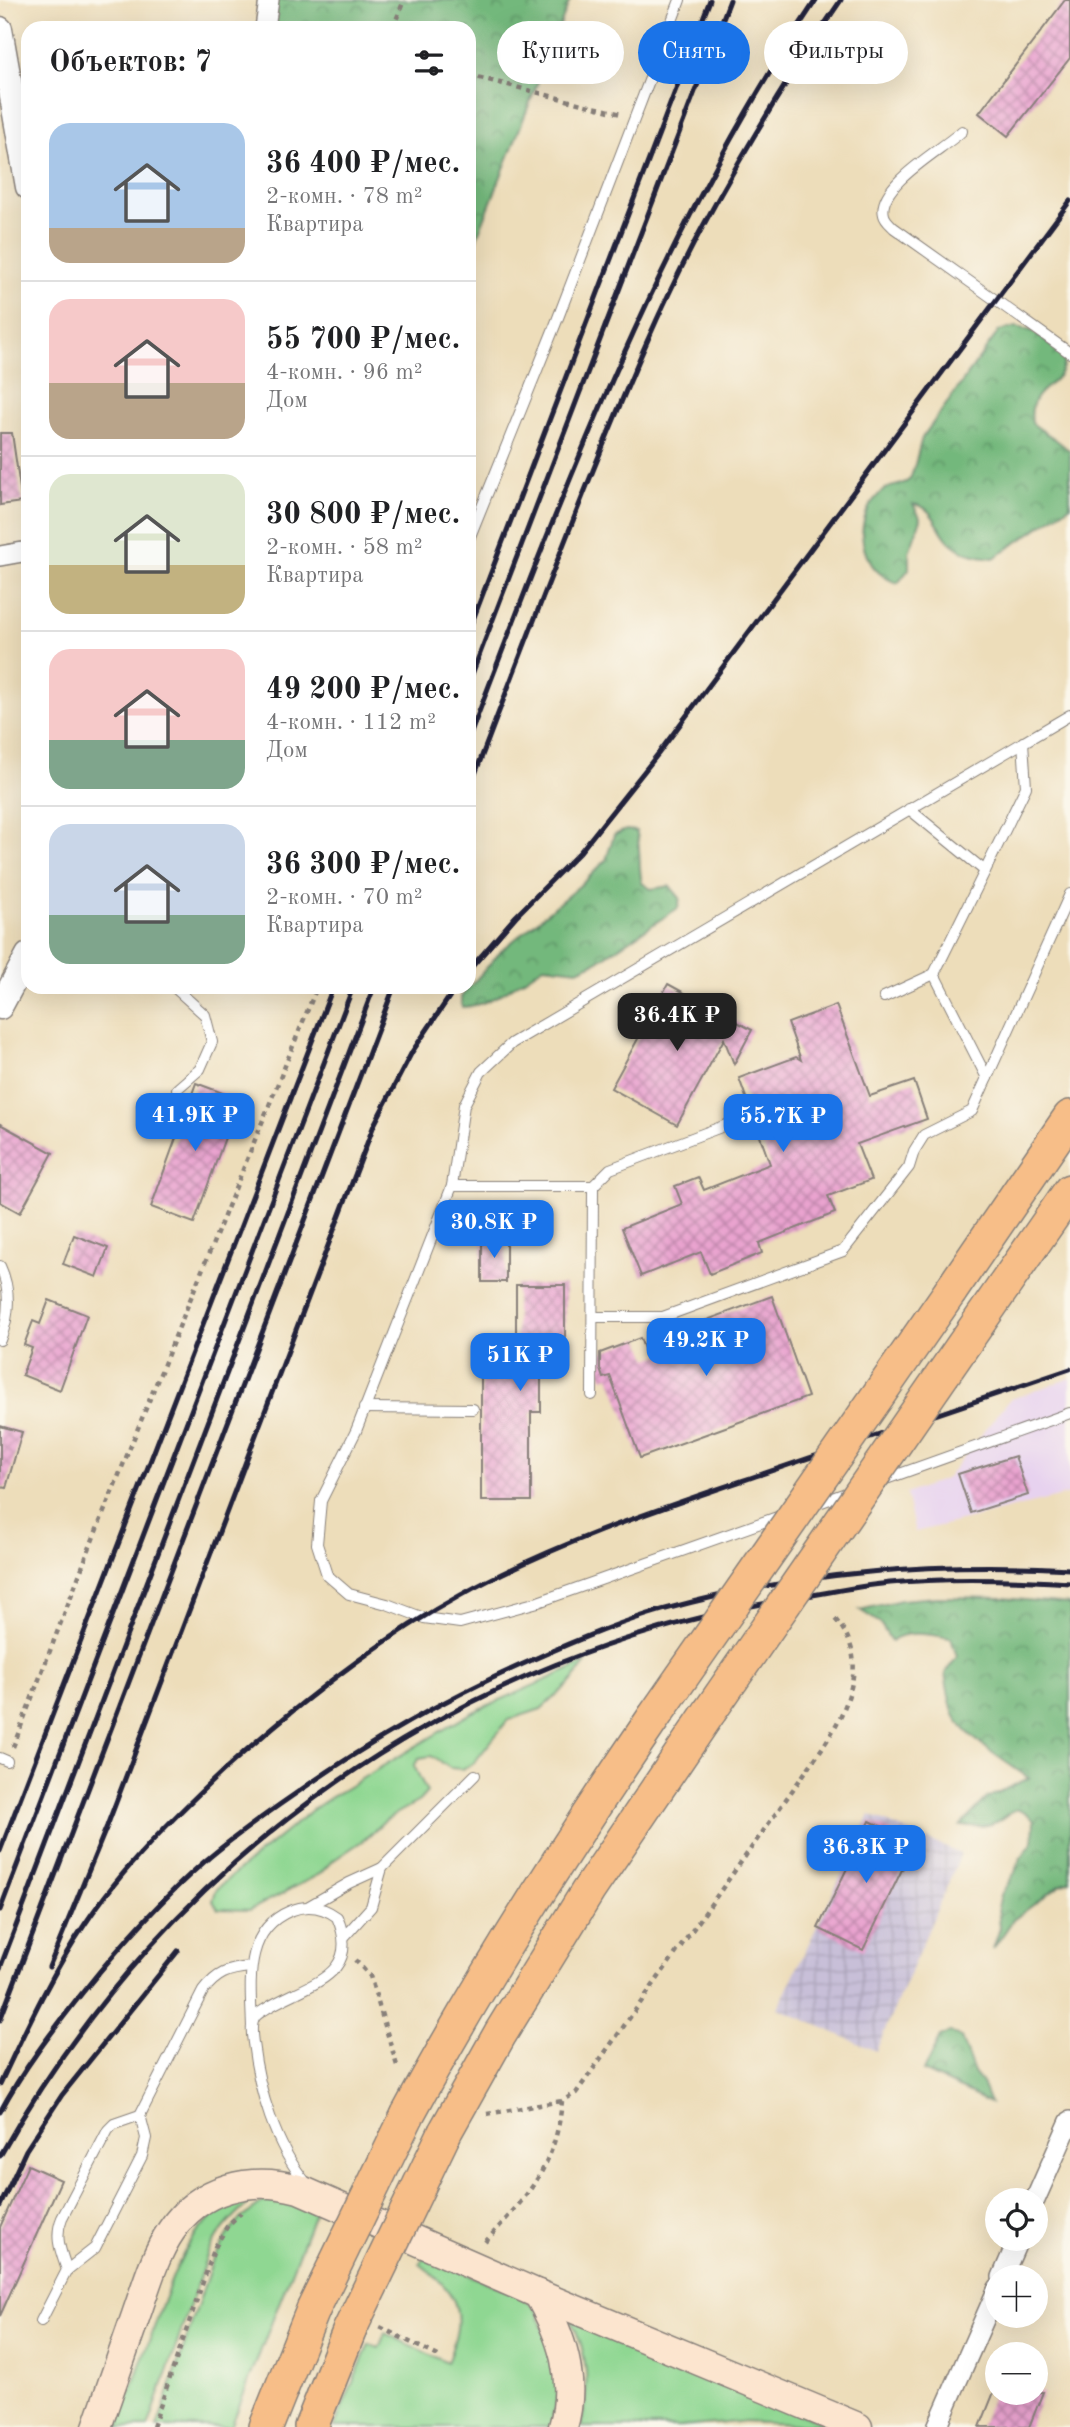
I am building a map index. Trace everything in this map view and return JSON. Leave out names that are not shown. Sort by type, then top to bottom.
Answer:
[{"type":"highway","points":[[266,2427],[313,2311],[408,2114],[497,1958],[654,1717],[1070,1117]]},
{"type":"highway","points":[[311,2427],[365,2328],[445,2132],[500,2034],[588,1891],[1070,1191]]},
{"type":"main road","points":[[97,2427],[158,2255],[170,2232],[182,2215],[215,2193],[248,2183],[282,2185],[318,2197],[538,2294],[858,2427]]},
{"type":"main road","points":[[538,2294],[549,2313],[565,2356],[570,2393],[563,2427]]},
{"type":"street","points":[[266,21],[270,0]]},
{"type":"street","points":[[0,29],[21,148]]},
{"type":"street","points":[[0,556],[21,552]]},
{"type":"street","points":[[0,1007],[21,968]]},
{"type":"street","points":[[1043,2188],[1061,2163],[1070,2121]]},
{"type":"street","points":[[937,2427],[985,2318]]},
{"type":"lane","points":[[476,522],[680,0]]},
{"type":"lane","points":[[961,131],[949,144],[901,179],[892,189],[883,214],[894,228],[1070,353]]},
{"type":"lane","points":[[1070,715],[512,1043],[481,1072],[464,1105],[452,1186],[364,1408],[321,1501],[317,1544],[327,1575],[349,1594],[424,1618],[460,1623],[506,1612],[576,1589],[1070,1413]]},
{"type":"lane","points":[[884,998],[934,974],[1026,787],[1023,742]]},
{"type":"lane","points":[[909,809],[985,872]]},
{"type":"lane","points":[[593,1317],[663,1317],[843,1251],[909,1167],[923,1135],[972,1111],[1070,894]]},
{"type":"lane","points":[[934,974],[987,1078]]},
{"type":"lane","points":[[177,1089],[200,1069],[212,1042],[205,1015],[182,994]]},
{"type":"lane","points":[[452,1186],[593,1186],[610,1169],[729,1124]]},
{"type":"lane","points":[[592,1395],[593,1186]]},
{"type":"lane","points":[[0,1266],[8,1294],[6,1324],[0,1340]]},
{"type":"lane","points":[[364,1408],[473,1409]]},
{"type":"lane","points":[[318,2197],[299,2174],[268,2112],[256,2067],[250,1967],[257,1942],[283,1914],[309,1906],[382,1868],[475,1774]]},
{"type":"lane","points":[[344,1937],[371,1907],[382,1868]]},
{"type":"lane","points":[[252,2028],[255,2017],[331,1974],[341,1958],[344,1937],[337,1917],[321,1908],[309,1906]]},
{"type":"lane","points":[[41,2321],[67,2270],[95,2248],[142,2156],[146,2138],[140,2115],[203,1991],[213,1978],[224,1971],[250,1967]]},
{"type":"lane","points":[[67,2270],[57,2238],[62,2218],[108,2130],[114,2124],[140,2115]]},
{"type":"path","points":[[396,21],[404,0]]},
{"type":"path","points":[[476,77],[635,117]]},
{"type":"path","points":[[4,1760],[314,994]]},
{"type":"path","points":[[486,2114],[562,2101],[576,2093],[822,1750],[838,1723],[852,1689],[853,1655],[850,1639],[833,1617]]},
{"type":"path","points":[[370,1976],[398,2068]]},
{"type":"path","points":[[485,2242],[527,2195],[545,2167],[560,2129],[562,2101]]},
{"type":"path","points":[[153,2427],[215,2247],[229,2225],[250,2207]]},
{"type":"path","points":[[365,2328],[442,2358]]},
{"type":"shaded area","points":[[1070,1378],[1070,1494],[915,1532],[906,1494],[947,1478],[1009,1400]]},
{"type":"shaded area","points":[[870,1815],[961,1854],[876,2051],[778,2008]]},
{"type":"green space","points":[[270,0],[570,0],[562,21],[497,21],[497,84],[537,84],[476,240],[476,21],[263,21]]},
{"type":"green space","points":[[1017,327],[1032,331],[1064,355],[1059,375],[1035,400],[1032,423],[1070,452],[1070,506],[994,558],[959,549],[944,536],[926,509],[913,504],[921,519],[909,552],[909,569],[898,583],[884,577],[874,567],[863,542],[866,514],[873,501],[884,490],[911,478],[922,438],[999,331]]},
{"type":"green space","points":[[626,830],[636,831],[642,883],[651,889],[670,886],[680,898],[678,908],[596,962],[578,970],[544,966],[495,998],[462,1007],[461,997],[464,994],[476,994],[476,980],[501,951],[584,882],[606,860],[614,835]]},
{"type":"green space","points":[[938,1597],[1002,1598],[1070,1604],[1070,1881],[1060,1885],[1013,1920],[993,1949],[1000,1928],[998,1906],[1002,1893],[1020,1859],[1033,1842],[1034,1821],[1021,1810],[1016,1810],[988,1825],[960,1826],[987,1798],[1029,1778],[986,1748],[958,1721],[953,1712],[945,1673],[957,1657],[951,1638],[912,1634],[891,1641],[880,1623],[860,1610],[901,1600]]},
{"type":"green space","points":[[587,1662],[571,1682],[541,1709],[508,1720],[473,1764],[462,1769],[450,1768],[431,1756],[419,1758],[414,1766],[427,1792],[419,1801],[385,1820],[365,1839],[331,1862],[320,1874],[250,1910],[218,1909],[213,1901],[216,1890],[312,1810],[473,1712]]},
{"type":"green space","points":[[950,2032],[961,2038],[974,2073],[982,2083],[990,2103],[923,2071],[940,2037]]},
{"type":"green space","points":[[260,2194],[231,2220],[208,2253],[148,2427],[118,2427],[171,2282],[190,2243],[217,2213]]},
{"type":"green space","points":[[271,2197],[318,2203],[231,2427],[157,2427],[212,2262],[240,2219]]},
{"type":"green space","points":[[424,2257],[519,2295],[537,2310],[561,2384],[550,2427],[334,2427],[369,2344],[379,2348],[385,2333],[447,2363],[457,2331],[456,2307],[444,2286],[420,2264]]},
{"type":"green space","points":[[570,2319],[827,2425],[738,2422],[680,2427],[581,2427],[586,2372],[581,2345]]},
{"type":"building","points":[[1065,0],[1070,0],[1070,58],[1008,136],[979,113]]},
{"type":"building","points":[[0,433],[12,433],[21,502],[0,505]]},
{"type":"building","points":[[668,984],[752,1030],[734,1064],[724,1039],[677,1125],[611,1088]]},
{"type":"building","points":[[836,1005],[870,1096],[914,1081],[927,1119],[857,1144],[871,1180],[828,1196],[835,1213],[759,1243],[762,1253],[710,1274],[701,1252],[641,1276],[622,1228],[682,1204],[675,1186],[698,1177],[704,1190],[770,1164],[739,1078],[796,1057],[801,1060],[788,1023]]},
{"type":"building","points":[[196,1083],[239,1099],[194,1223],[151,1207]]},
{"type":"building","points":[[0,1124],[53,1153],[20,1213],[0,1202]]},
{"type":"building","points":[[74,1235],[108,1248],[97,1277],[63,1264]]},
{"type":"building","points":[[506,1237],[506,1282],[482,1282],[482,1238]]},
{"type":"building","points":[[516,1285],[565,1285],[565,1369],[541,1369],[541,1412],[531,1412],[531,1501],[481,1501],[481,1369],[516,1369]]},
{"type":"building","points":[[772,1296],[808,1397],[640,1458],[610,1376],[603,1378],[600,1353],[640,1338],[648,1359],[691,1343],[685,1328]]},
{"type":"building","points":[[49,1300],[87,1315],[60,1390],[22,1375],[32,1348],[24,1345],[33,1321],[40,1324]]},
{"type":"building","points":[[0,1426],[22,1432],[6,1488],[0,1487]]},
{"type":"building","points":[[1015,1456],[1028,1495],[971,1513],[958,1474]]},
{"type":"building","points":[[870,1821],[915,1843],[863,1950],[818,1928]]},
{"type":"building","points":[[28,2165],[61,2180],[0,2316],[0,2227]]},
{"type":"building","points":[[989,2405],[1038,2405],[1029,2427],[980,2427]]},
{"type":"railway","points":[[476,612],[710,0]]},
{"type":"railway","points":[[476,664],[730,0]]},
{"type":"railway","points":[[476,720],[581,453],[665,266],[761,87],[816,0]]},
{"type":"railway","points":[[476,772],[594,468],[673,285],[752,140],[841,0]]},
{"type":"railway","points":[[476,962],[516,916],[580,852],[658,754],[1070,201]]},
{"type":"railway","points":[[0,1851],[330,994]]},
{"type":"railway","points":[[0,1910],[350,994]]},
{"type":"railway","points":[[0,1968],[371,994]]},
{"type":"railway","points":[[0,2020],[391,994]]},
{"type":"railway","points":[[49,1967],[107,1826],[374,1125],[412,1052],[451,994]]},
{"type":"railway","points":[[0,2084],[61,1962],[100,1903],[132,1863],[251,1746],[308,1698],[398,1633],[497,1576],[610,1527],[1070,1369]]},
{"type":"railway","points":[[0,2112],[28,2065],[83,1992],[140,1924],[187,1877],[237,1835],[323,1775],[410,1721],[470,1689],[596,1633],[662,1610],[712,1597],[864,1573],[967,1567],[1070,1569]]},
{"type":"railway","points":[[0,2156],[69,2047],[149,1948],[238,1860],[336,1783],[442,1718],[555,1665],[675,1624],[801,1597],[879,1584],[935,1580],[1070,1583]]},
{"type":"railway","points":[[0,2206],[26,2150],[62,2095],[178,1951]]}]
